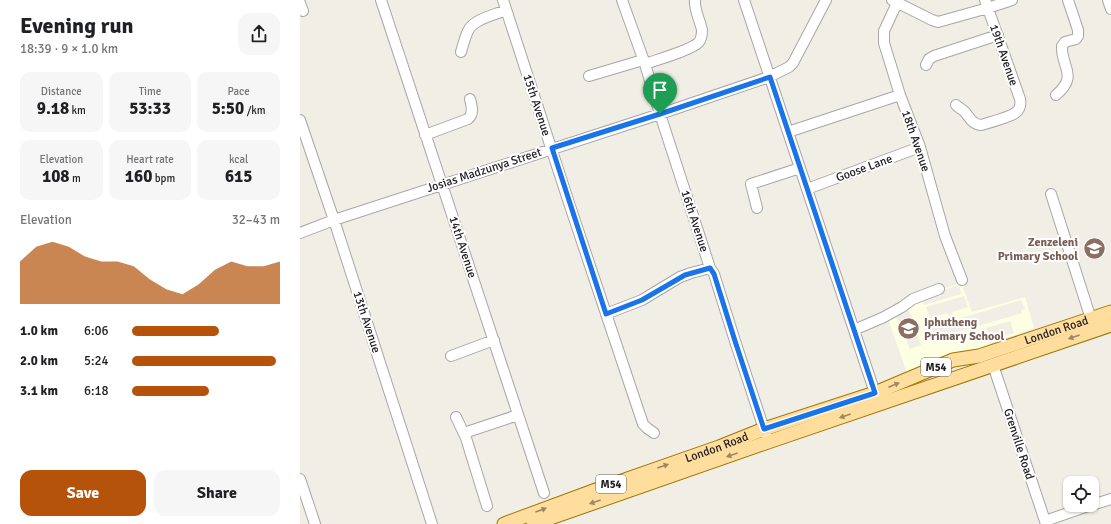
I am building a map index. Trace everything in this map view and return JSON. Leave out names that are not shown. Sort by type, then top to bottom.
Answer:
[{"type":"main road","name":"London Road","points":[[504,524],[600,488],[719,447],[764,429],[875,393],[953,360],[979,356],[1111,312]]},
{"type":"main road","name":"London Road","points":[[533,524],[1111,325]]},
{"type":"street","name":"14th Avenue","points":[[381,0],[544,494]]},
{"type":"street","name":"15th Avenue","points":[[502,0],[643,424],[654,433]]},
{"type":"street","name":"16th Avenue","points":[[622,0],[644,62],[768,442]]},
{"type":"street","points":[[589,76],[644,62],[685,49],[699,42],[702,37],[702,32],[695,8],[695,0]]},
{"type":"street","points":[[744,0],[875,393]]},
{"type":"street","name":"Josias Madzunya Street","points":[[300,233],[442,184],[770,77],[793,64],[826,0]]},
{"type":"street","points":[[894,1],[938,22],[987,4],[1012,0]]},
{"type":"street","points":[[1056,95],[1065,87],[1068,80],[1068,73],[1062,46],[1065,42],[1076,39],[1078,34],[1068,0]]},
{"type":"street","points":[[1108,0],[1111,9]]},
{"type":"street","name":"18th Avenue","points":[[894,1],[883,35],[884,43],[900,95],[920,148],[945,236],[962,280]]},
{"type":"street","name":"19th Avenue","points":[[956,106],[964,111],[971,121],[979,125],[1013,114],[1019,109],[1021,101],[987,4]]},
{"type":"street","points":[[461,52],[468,31],[472,25],[480,20],[506,10]]},
{"type":"street","points":[[926,65],[934,56],[998,35]]},
{"type":"street","points":[[788,132],[900,95]]},
{"type":"street","points":[[426,135],[468,119],[472,112],[470,98]]},
{"type":"street","name":"13th Avenue","points":[[300,120],[334,220],[432,524]]},
{"type":"street","name":"Goose Lane","points":[[807,189],[920,148]]},
{"type":"street","points":[[758,208],[751,184],[800,168]]},
{"type":"street","points":[[1051,194],[1091,319]]},
{"type":"street","points":[[606,314],[642,300],[685,275],[710,268]]},
{"type":"street","points":[[854,330],[884,317],[913,299],[939,289]]},
{"type":"street","points":[[451,356],[494,340]]},
{"type":"street","name":"Grenville Road","points":[[993,365],[1045,522]]},
{"type":"street","points":[[464,433],[518,415]]},
{"type":"street","points":[[456,417],[464,433],[487,506]]},
{"type":"street","points":[[300,479],[315,524]]},
{"type":"street","points":[[1099,502],[1111,498]]},
{"type":"street","points":[[1045,522],[1073,512]]},
{"type":"shaded area","name":"Iphutheng Primary School","points":[[961,283],[972,312],[1025,297],[1034,328],[907,373],[887,316],[921,296]],"holes":[[[959,285],[961,294],[924,305],[922,297]],[[964,296],[968,307],[952,312],[955,320],[1021,300],[1025,309],[1021,310],[1022,313],[927,341],[923,330],[951,321],[948,313],[930,318],[926,307]],[[908,309],[913,319],[900,325],[895,315]],[[1010,321],[1014,333],[990,340],[986,328]],[[917,332],[921,345],[910,349],[905,336]]]},
{"type":"place","name":"Zenzeleni Primary School","points":[[1094,249]]},
{"type":"place","name":"Iphutheng Primary School","points":[[909,329]]},
{"type":"route","points":[[770,77],[875,393],[764,429],[714,274],[710,268],[685,275],[642,300],[606,314],[552,148],[660,114],[770,77]]}]
